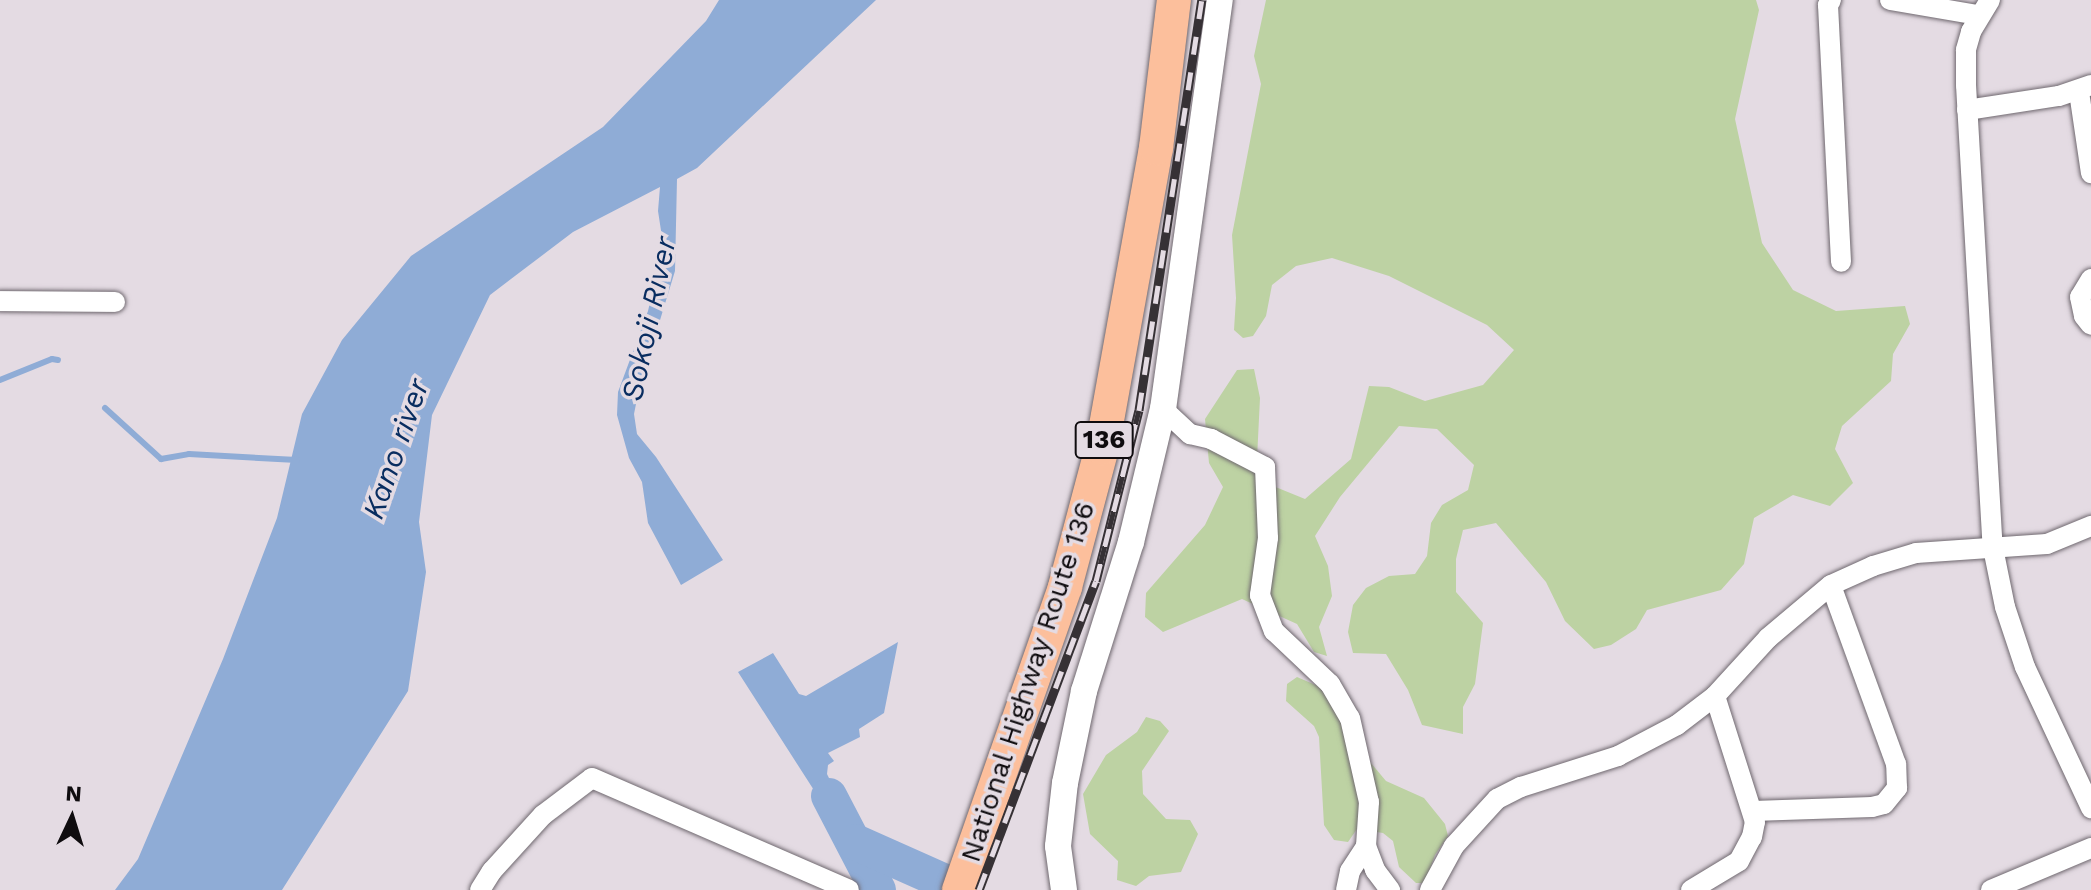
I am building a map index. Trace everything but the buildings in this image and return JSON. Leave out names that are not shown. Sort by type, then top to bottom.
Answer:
[{"type":"highway","name":"National Highway Route 136","points":[[963,877],[1065,587],[1102,448],[1156,148],[1174,0]]},
{"type":"street","points":[[1064,890],[1058,846],[1065,783],[1080,706],[1131,542],[1163,409],[1220,0]]},
{"type":"street","points":[[1831,0],[1828,5],[1841,262]]},
{"type":"street","points":[[1890,0],[1984,8],[1966,50],[1993,548],[2005,607],[2025,667],[2091,808]]},
{"type":"street","points":[[1967,110],[2085,88],[2091,173]]},
{"type":"street","points":[[2091,279],[2080,297],[2084,316],[2091,325]]},
{"type":"street","points":[[0,301],[115,302]]},
{"type":"street","points":[[1163,409],[1190,434],[1211,439],[1265,467],[1268,538],[1260,595],[1274,631],[1330,684],[1350,718],[1369,802],[1366,846],[1375,870],[1390,890]]},
{"type":"street","points":[[1430,890],[1454,846],[1497,799],[1651,742],[1715,696],[1768,638],[1831,585],[1873,566],[1916,553],[2047,544],[2091,526]]},
{"type":"street","points":[[1753,811],[1872,807],[1884,804],[1897,788],[1896,764],[1831,585]]},
{"type":"street","points":[[1691,890],[1726,881],[1752,837],[1753,811],[1715,696]]},
{"type":"street","points":[[480,890],[492,871],[543,815],[592,778],[849,890]]},
{"type":"street","points":[[1346,890],[1350,871],[1366,846]]},
{"type":"street","points":[[1999,889],[2091,848]]},
{"type":"green space","points":[[1266,0],[1756,0],[1759,10],[1735,119],[1762,243],[1793,290],[1836,311],[1905,306],[1910,324],[1893,354],[1891,381],[1842,426],[1835,449],[1853,483],[1830,506],[1793,495],[1754,518],[1744,564],[1721,590],[1647,610],[1636,629],[1611,645],[1594,649],[1565,621],[1546,582],[1496,523],[1463,530],[1456,559],[1456,592],[1483,623],[1475,684],[1463,707],[1463,734],[1422,725],[1408,690],[1386,654],[1353,653],[1348,632],[1353,605],[1366,588],[1389,576],[1415,574],[1427,556],[1431,523],[1442,505],[1468,490],[1474,465],[1437,429],[1399,426],[1340,497],[1315,536],[1328,566],[1332,596],[1319,627],[1327,656],[1314,652],[1297,624],[1242,599],[1163,632],[1145,617],[1146,593],[1205,525],[1223,487],[1209,463],[1205,419],[1237,370],[1254,369],[1260,398],[1256,479],[1305,499],[1351,459],[1369,386],[1389,387],[1425,401],[1483,385],[1514,350],[1487,325],[1389,276],[1332,258],[1296,266],[1272,285],[1266,316],[1253,336],[1243,338],[1234,330],[1236,298],[1232,235],[1261,84],[1254,56]]},
{"type":"green space","points":[[1297,677],[1318,686],[1338,706],[1345,732],[1386,781],[1424,798],[1445,824],[1448,836],[1435,855],[1425,883],[1416,883],[1399,867],[1393,841],[1383,833],[1357,829],[1348,842],[1334,840],[1324,825],[1319,737],[1314,726],[1286,701],[1287,684]]},
{"type":"green space","points":[[1146,717],[1160,721],[1169,731],[1142,771],[1143,794],[1166,819],[1190,820],[1198,834],[1181,872],[1149,876],[1136,886],[1117,880],[1118,861],[1090,834],[1083,794],[1106,755],[1137,732]]},
{"type":"water","name":"Kano river","points":[[719,0],[876,0],[697,168],[677,179],[675,271],[634,414],[637,434],[656,457],[723,560],[681,585],[648,523],[642,482],[629,458],[617,415],[618,392],[648,311],[659,263],[662,237],[658,211],[660,187],[573,232],[490,295],[432,415],[419,522],[426,572],[408,691],[282,890],[115,890],[138,859],[223,659],[277,518],[302,414],[342,340],[411,256],[603,127],[706,21]]},
{"type":"water","points":[[898,642],[884,713],[859,729],[860,737],[828,753],[834,761],[828,765],[827,774],[858,837],[846,840],[738,672],[773,653],[799,694],[806,696]]},
{"type":"waterway","points":[[0,380],[52,359],[58,360]]},
{"type":"waterway","points":[[105,408],[161,459],[189,454],[297,460]]},
{"type":"waterway","name":"Sokoji River","points":[[829,796],[878,890]]},
{"type":"waterway","name":"Sokoji River","points":[[855,842],[963,890]]},
{"type":"railway","points":[[979,890],[1096,581],[1139,410],[1202,0]]}]
